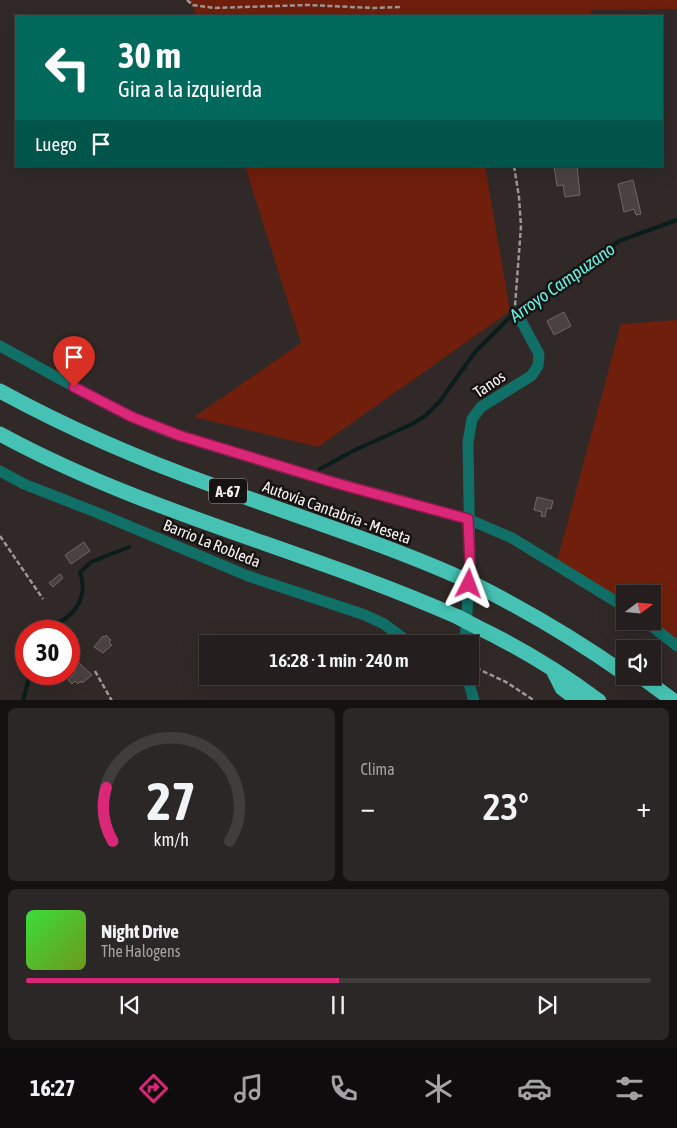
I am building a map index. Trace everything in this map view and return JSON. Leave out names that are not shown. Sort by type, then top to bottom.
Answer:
[{"type":"highway","name":"Autovía Cantabria - Meseta","points":[[0,391],[76,430],[150,462],[397,551],[461,578],[548,623],[616,667]]},
{"type":"highway","name":"A-67","points":[[0,434],[68,468],[133,496],[382,586],[458,618],[506,641],[599,700]]},
{"type":"highway","points":[[552,669],[562,688],[579,700]]},
{"type":"highway","points":[[640,685],[660,700]]},
{"type":"highway","points":[[653,685],[674,700]]},
{"type":"street","name":"Tanos","points":[[465,635],[470,565],[468,442],[472,419],[481,408],[531,376],[538,366],[539,354],[519,317]]},
{"type":"street","points":[[0,346],[132,417],[168,432],[294,471],[468,519],[512,538],[616,602]]},
{"type":"street","name":"Barrio La Robleda","points":[[0,471],[24,484],[93,510],[248,576],[365,615],[384,624],[399,635]]},
{"type":"street","points":[[657,630],[677,646]]},
{"type":"street","points":[[470,685],[474,700]]},
{"type":"path","points":[[187,0],[193,5],[214,8],[308,5],[374,8],[401,7]]},
{"type":"path","points":[[514,167],[521,226],[514,305]]},
{"type":"path","points":[[0,536],[43,599]]},
{"type":"path","points":[[479,669],[506,682],[535,700]]},
{"type":"path","points":[[95,671],[112,700]]},
{"type":"shaded area","points":[[190,0],[677,0],[677,9],[591,10],[591,15],[197,15]]},
{"type":"shaded area","points":[[245,167],[485,167],[510,311],[318,447],[194,417],[301,343]]},
{"type":"shaded area","points":[[677,320],[677,648],[651,630],[661,630],[661,585],[616,585],[616,607],[556,565],[621,324]]},
{"type":"building","points":[[554,167],[577,167],[580,195],[565,197],[563,185],[557,186]]},
{"type":"building","points":[[633,180],[641,214],[636,215],[634,209],[624,212],[618,184]]},
{"type":"building","points":[[564,312],[571,326],[554,335],[547,321]]},
{"type":"building","points":[[537,497],[553,501],[551,509],[547,508],[545,517],[541,516],[542,512],[534,510]]},
{"type":"building","points":[[84,542],[90,551],[71,564],[65,555]]},
{"type":"building","points":[[60,574],[63,578],[53,587],[49,583]]},
{"type":"building","points":[[106,635],[111,640],[109,642],[112,645],[103,653],[94,647]]},
{"type":"building","points":[[80,664],[92,675],[82,683]]},
{"type":"waterway","name":"Arroyo Campuzano","points":[[320,469],[425,416],[440,401],[475,352],[514,313],[619,241],[677,220]]},
{"type":"waterway","name":"Arroyo Campuzano","points":[[63,620],[79,603],[83,585],[80,572],[91,562],[129,547]]},
{"type":"waterway","name":"Arroyo Campuzano","points":[[23,700],[27,685]]},
{"type":"route","points":[[74,387],[132,417],[168,432],[354,489],[468,519],[469,584]]}]
